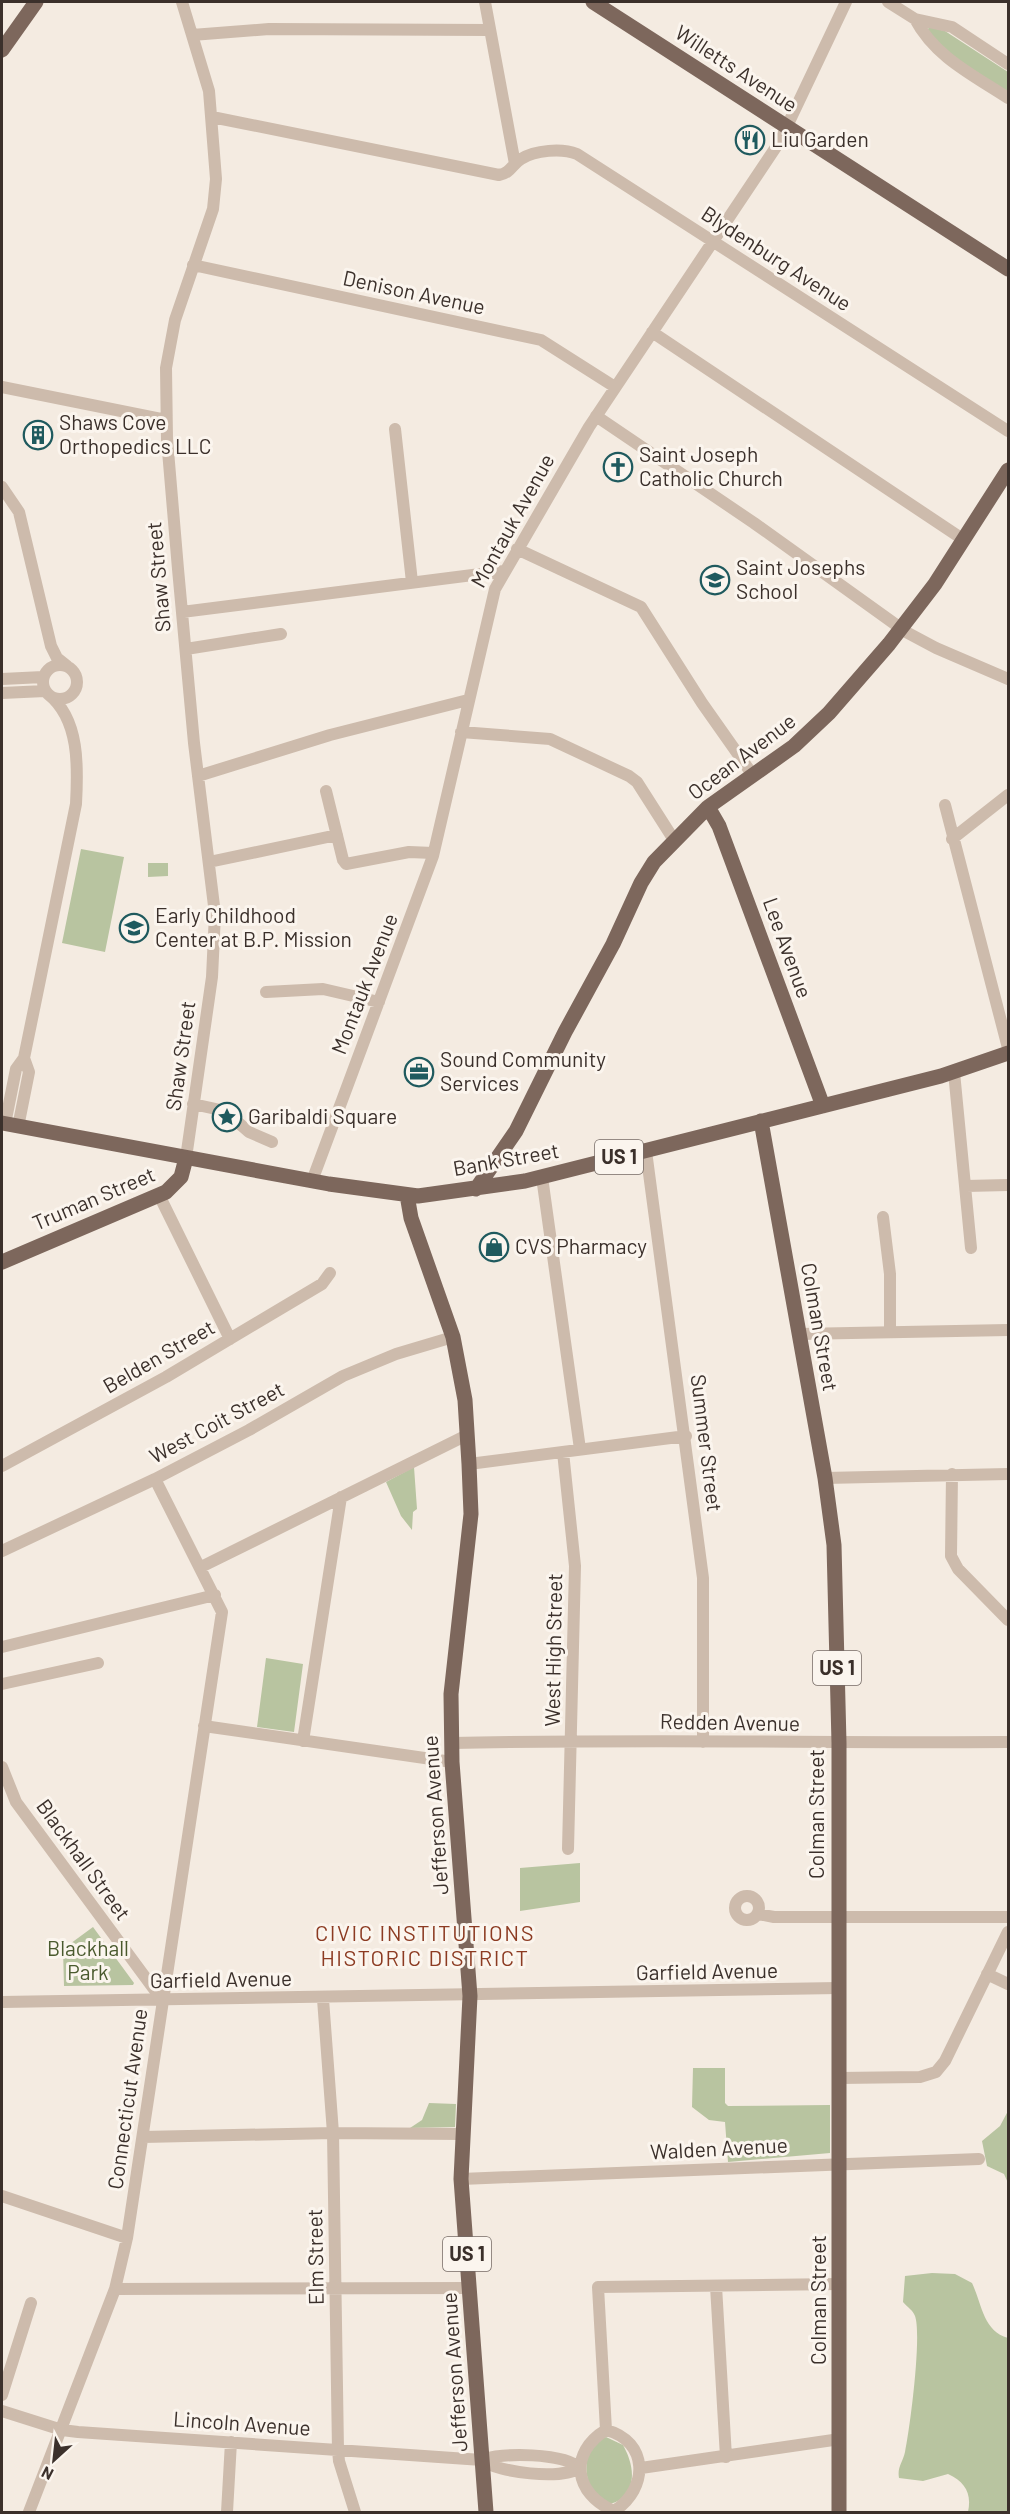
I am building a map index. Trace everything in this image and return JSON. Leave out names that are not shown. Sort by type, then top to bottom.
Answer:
[{"type":"main road","points":[[2,50],[6,33],[36,2]]},
{"type":"main road","name":"Willetts Avenue","points":[[595,2],[1008,269]]},
{"type":"main road","name":"Ocean Avenue","points":[[476,1189],[525,1115],[565,1032],[613,945],[645,875],[674,840],[708,807],[752,774],[791,749],[818,725],[901,629],[964,540],[1003,490],[1008,470]]},
{"type":"main road","name":"Lee Avenue","points":[[708,807],[719,826],[823,1106]]},
{"type":"main road","name":"Bank Street","points":[[8,1125],[312,1181],[407,1196],[476,1189],[542,1177],[954,1072],[1008,1053]]},
{"type":"main road","name":"Colman Street","points":[[761,1122],[825,1478],[834,1545],[839,1743],[837,1916],[840,2512]]},
{"type":"main road","name":"Truman Street","points":[[2,1262],[159,1195],[177,1182],[186,1158]]},
{"type":"main road","name":"Jefferson Avenue","points":[[407,1196],[411,1218],[453,1336],[465,1400],[469,1464],[471,1514],[451,1694],[452,1762],[470,1996],[461,2179],[486,2512]]},
{"type":"street","name":"Shaw Street","points":[[182,2],[206,82],[212,117],[216,192],[210,217],[175,320],[168,352],[166,420],[182,612],[198,776],[215,914],[214,956],[186,1158]]},
{"type":"street","points":[[485,2],[515,164]]},
{"type":"street","name":"Montauk Avenue","points":[[312,1181],[433,853],[489,604],[504,571],[596,416],[788,127],[846,2]]},
{"type":"street","points":[[888,2],[915,19],[952,27],[1008,64]]},
{"type":"street","points":[[915,19],[925,38],[938,51],[1008,98]]},
{"type":"street","points":[[192,35],[293,29],[490,30]]},
{"type":"street","name":"Blydenburg Avenue","points":[[212,117],[499,175],[509,172],[515,164],[528,156],[556,151],[577,154],[1008,431]]},
{"type":"street","name":"Denison Avenue","points":[[193,265],[541,340],[615,387]]},
{"type":"street","points":[[652,332],[964,540]]},
{"type":"street","points":[[2,387],[166,420]]},
{"type":"street","points":[[596,416],[754,523],[901,629],[936,648],[1008,679]]},
{"type":"street","points":[[395,429],[412,582]]},
{"type":"street","points":[[2,487],[19,512],[51,646],[57,658],[76,677],[67,714],[75,758],[76,804],[24,1058],[29,1072],[8,1125]]},
{"type":"street","points":[[518,549],[641,608],[702,703],[752,774]]},
{"type":"street","points":[[182,612],[504,571]]},
{"type":"street","points":[[186,649],[281,634]]},
{"type":"street","points":[[51,646],[46,673],[47,693],[67,714]]},
{"type":"street","points":[[2,679],[46,673],[57,664],[67,666]]},
{"type":"street","points":[[2,693],[47,693],[62,699],[74,691]]},
{"type":"street","points":[[198,776],[330,735],[468,700]]},
{"type":"street","points":[[461,732],[550,739],[629,776],[637,782],[674,840]]},
{"type":"street","points":[[326,791],[343,860],[349,864],[410,852],[433,853]]},
{"type":"street","points":[[952,839],[1008,795]]},
{"type":"street","points":[[945,805],[1008,1048]]},
{"type":"street","points":[[209,862],[337,835]]},
{"type":"street","points":[[266,992],[323,989],[379,1002]]},
{"type":"street","points":[[954,1072],[971,1248]]},
{"type":"street","points":[[194,1104],[225,1111],[249,1132],[272,1142]]},
{"type":"street","name":"Summer Street","points":[[646,1151],[686,1436],[703,1578],[703,1742]]},
{"type":"street","points":[[542,1177],[580,1449]]},
{"type":"street","points":[[966,1186],[1008,1185]]},
{"type":"street","points":[[159,1195],[230,1339]]},
{"type":"street","points":[[883,1217],[890,1274],[890,1331]]},
{"type":"street","name":"Belden Street","points":[[2,1466],[166,1377],[322,1284],[330,1273]]},
{"type":"street","points":[[799,1334],[1008,1330]]},
{"type":"street","name":"West Coit Street","points":[[2,1551],[155,1479],[249,1430],[343,1376],[396,1354],[453,1336]]},
{"type":"street","points":[[201,1567],[466,1435]]},
{"type":"street","points":[[469,1464],[686,1436]]},
{"type":"street","name":"West High Street","points":[[563,1452],[575,1566],[568,1849]]},
{"type":"street","points":[[952,1474],[951,1556],[958,1569],[1008,1620]]},
{"type":"street","points":[[825,1478],[1008,1474]]},
{"type":"street","name":"Connecticut Avenue","points":[[29,2512],[115,2289],[127,2238],[222,1612],[155,1479]]},
{"type":"street","points":[[303,1741],[341,1497]]},
{"type":"street","points":[[2,1647],[215,1595]]},
{"type":"street","points":[[2,1684],[98,1663]]},
{"type":"street","points":[[204,1726],[452,1762]]},
{"type":"street","name":"Redden Avenue","points":[[452,1743],[572,1740],[1008,1742]]},
{"type":"street","name":"Blackhall Street","points":[[2,1775],[16,1802],[162,2000]]},
{"type":"street","points":[[758,1914],[774,1917],[1008,1917]]},
{"type":"street","points":[[839,2078],[920,2077],[936,2072],[945,2061],[1008,1932]]},
{"type":"street","points":[[987,1974],[1008,1984]]},
{"type":"street","name":"Garfield Avenue","points":[[2,2002],[470,1996],[838,1988]]},
{"type":"street","name":"Elm Street","points":[[323,1998],[333,2133],[338,2450],[339,2461],[355,2512]]},
{"type":"street","points":[[142,2137],[333,2133],[463,2134]]},
{"type":"street","name":"Walden Avenue","points":[[461,2179],[979,2159]]},
{"type":"street","points":[[2,2196],[127,2238]]},
{"type":"street","points":[[606,2430],[598,2287],[839,2284]]},
{"type":"street","points":[[716,2286],[726,2457]]},
{"type":"street","points":[[115,2289],[470,2288]]},
{"type":"street","points":[[2,2395],[32,2303]]},
{"type":"street","name":"Lincoln Avenue","points":[[2,2411],[62,2430],[482,2460],[502,2454],[567,2459],[579,2468]]},
{"type":"street","points":[[606,2430],[621,2434],[635,2450],[641,2468],[637,2485],[627,2503],[614,2512],[600,2505],[591,2496],[584,2485],[579,2468],[587,2447],[606,2430]]},
{"type":"street","points":[[641,2468],[840,2439]]},
{"type":"street","points":[[227,2512],[231,2442]]},
{"type":"green space","points":[[929,27],[945,31],[1008,72],[1008,94],[945,52],[926,33]]},
{"type":"green space","points":[[81,849],[124,857],[105,952],[62,943]]},
{"type":"green space","points":[[148,863],[168,863],[168,876],[148,877]]},
{"type":"green space","points":[[414,1467],[417,1509],[413,1512],[412,1530],[401,1516],[386,1482]]},
{"type":"green space","points":[[266,1658],[303,1664],[294,1732],[257,1727]]},
{"type":"green space","points":[[580,1863],[580,1902],[520,1911],[520,1868]]},
{"type":"green space","name":"Blackhall Park","points":[[93,1927],[134,1983],[133,1985],[64,1986],[63,1949]]},
{"type":"green space","points":[[693,2068],[725,2068],[725,2103],[728,2106],[830,2105],[830,2153],[728,2162],[725,2122],[709,2120],[692,2107]]},
{"type":"green space","points":[[429,2103],[456,2104],[455,2127],[410,2128],[422,2120]]},
{"type":"green space","points":[[1008,2111],[1008,2183],[1004,2174],[987,2166],[982,2141],[1000,2126]]},
{"type":"green space","points":[[932,2273],[955,2274],[972,2283],[988,2323],[1008,2338],[1008,2512],[968,2512],[969,2499],[966,2489],[948,2474],[923,2481],[899,2478],[910,2424],[917,2342],[915,2316],[903,2302],[905,2276]]},
{"type":"green space","points":[[606,2437],[623,2445],[632,2472],[627,2492],[613,2503],[603,2501],[594,2493],[588,2481],[586,2467],[590,2453],[598,2440]]},
{"type":"place","name":"Liu Garden","points":[[750,140]]},
{"type":"place","name":"Shaws Cove Orthopedics LLC","points":[[38,435]]},
{"type":"place","name":"Saint Joseph Catholic Church","points":[[618,467]]},
{"type":"place","name":"Saint Josephs School","points":[[715,580]]},
{"type":"place","name":"Early Childhood Center at B.P. Mission","points":[[134,928]]},
{"type":"place","name":"Sound Community Services","points":[[419,1072]]},
{"type":"place","name":"Garibaldi Square","points":[[227,1117]]},
{"type":"place","name":"CVS Pharmacy","points":[[494,1247]]},
{"type":"district","name":"CIVIC INSTITUTIONS HISTORIC DISTRICT","points":[[425,1946]]}]
